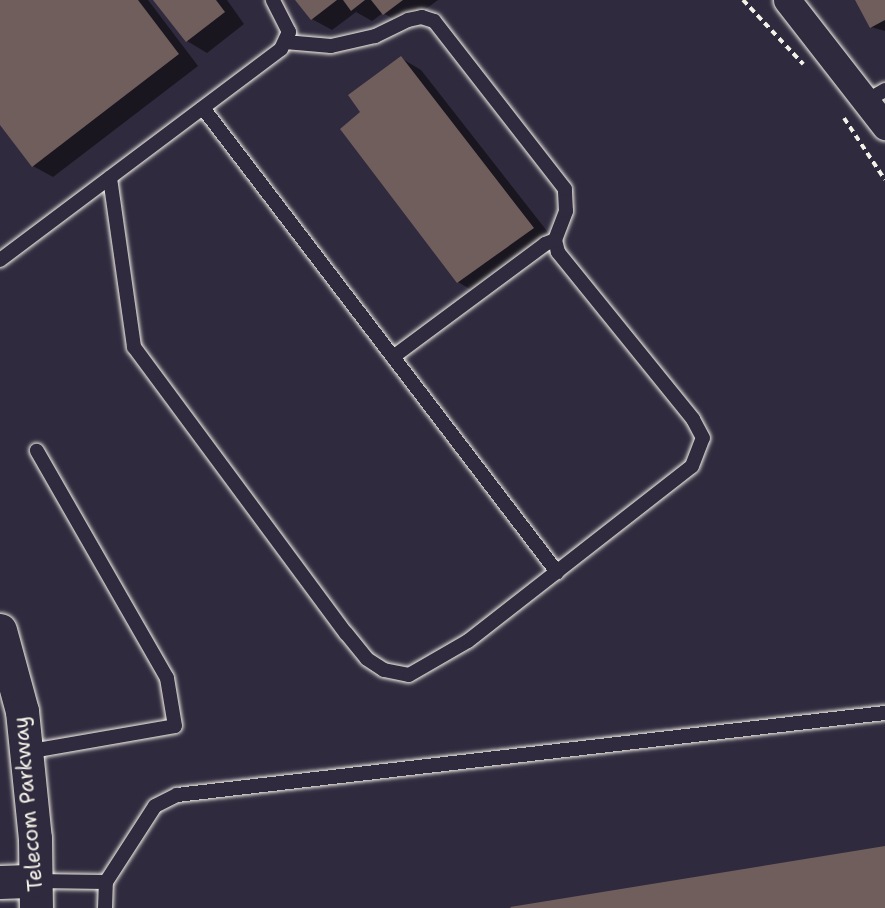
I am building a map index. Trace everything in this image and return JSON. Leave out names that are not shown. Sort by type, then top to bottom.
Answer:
[{"type":"street","points":[[787,0],[875,96],[885,126]]},
{"type":"street","name":"Telecom Parkway","points":[[0,630],[22,711],[35,895]]},
{"type":"street","points":[[0,882],[35,895]]},
{"type":"lane","points":[[0,260],[281,50],[289,32],[273,0]]},
{"type":"lane","points":[[110,178],[134,347],[367,659],[384,670],[409,675],[468,641],[692,466],[703,438],[693,419],[558,252],[555,240],[566,211],[565,189],[434,21],[422,17],[408,20],[375,36],[331,46],[285,42]]},
{"type":"lane","points":[[203,108],[557,572]]},
{"type":"lane","points":[[393,357],[544,244],[555,240]]},
{"type":"lane","points":[[26,752],[175,726],[167,678],[37,451]]},
{"type":"lane","points":[[105,908],[106,882],[155,806],[177,795],[885,713]]},
{"type":"lane","points":[[35,895],[106,882]]},
{"type":"path","points":[[743,0],[811,74]]},
{"type":"path","points":[[839,110],[885,180]]},
{"type":"building","points":[[0,0],[138,0],[179,54],[32,167],[0,125]]},
{"type":"building","points":[[153,0],[216,0],[225,12],[186,42]]},
{"type":"building","points":[[295,0],[337,0],[311,20]]},
{"type":"building","points":[[343,0],[365,0],[351,11]]},
{"type":"building","points":[[371,0],[403,0],[383,15]]},
{"type":"building","points":[[855,0],[885,0],[885,20],[870,28]]},
{"type":"building","points":[[401,56],[534,228],[457,283],[340,129],[360,112],[348,95]]},
{"type":"building","points":[[885,846],[885,908],[510,907]]}]
